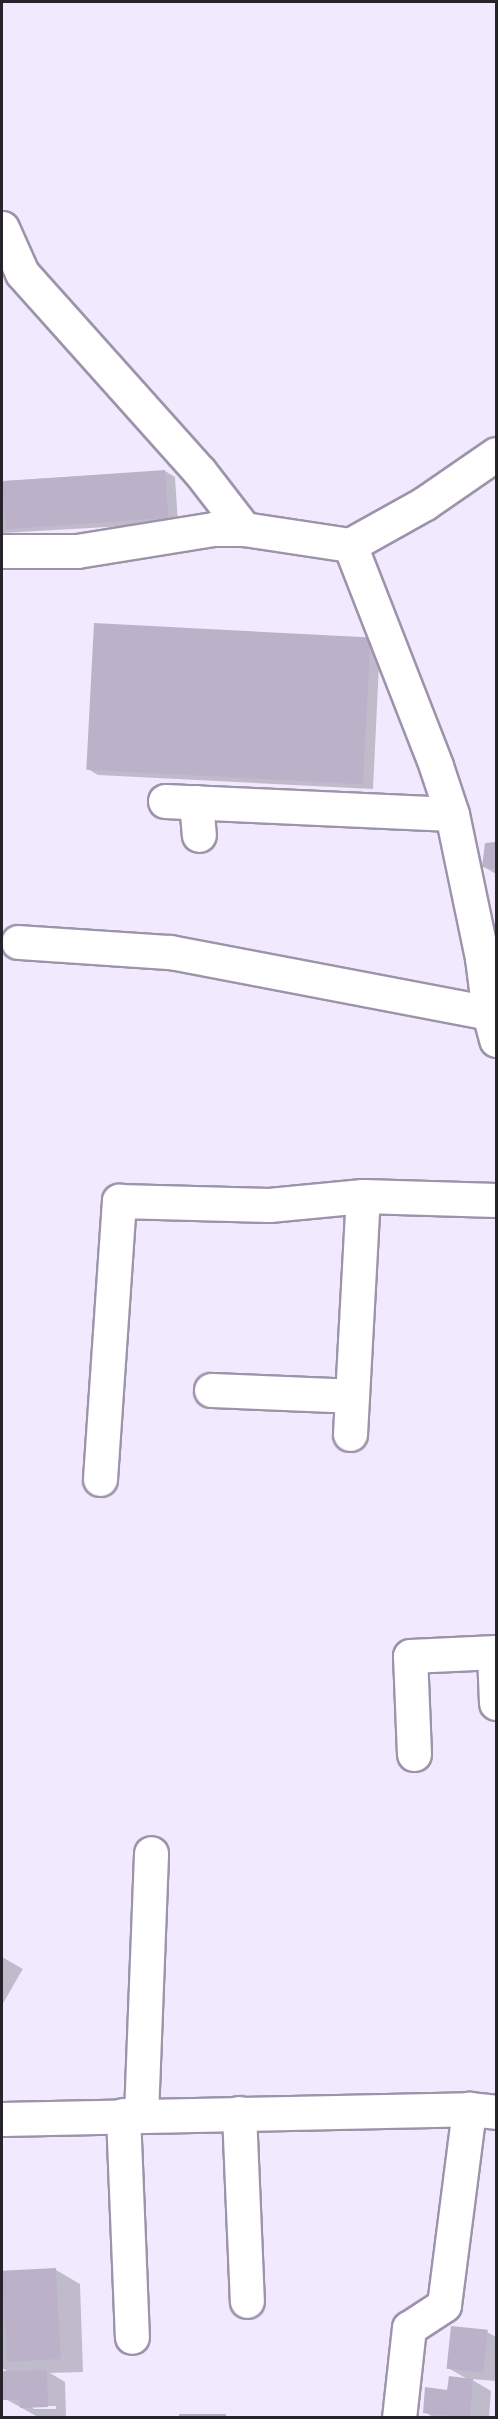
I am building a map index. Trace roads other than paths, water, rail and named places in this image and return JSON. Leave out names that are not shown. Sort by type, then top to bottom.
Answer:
[{"type":"street","points":[[2,228],[22,273],[200,472],[244,529]]},
{"type":"street","points":[[2,551],[76,551],[213,529],[244,529],[350,545],[425,503],[496,454]]},
{"type":"street","points":[[18,942],[170,952],[493,1027],[489,959],[452,814],[436,766],[350,545]]},
{"type":"street","points":[[199,835],[181,802],[452,814]]},
{"type":"street","points":[[100,1479],[119,1201],[269,1205],[363,1196],[496,1200]]},
{"type":"street","points":[[350,1434],[363,1196]]},
{"type":"street","points":[[210,1390],[352,1396]]},
{"type":"street","points":[[414,1754],[410,1656],[495,1653],[496,1703]]},
{"type":"street","points":[[132,2337],[132,2115],[151,1853]]},
{"type":"street","points":[[2,2119],[483,2110],[444,2305],[409,2328],[399,2418]]},
{"type":"street","points":[[239,2113],[254,2292]]}]
